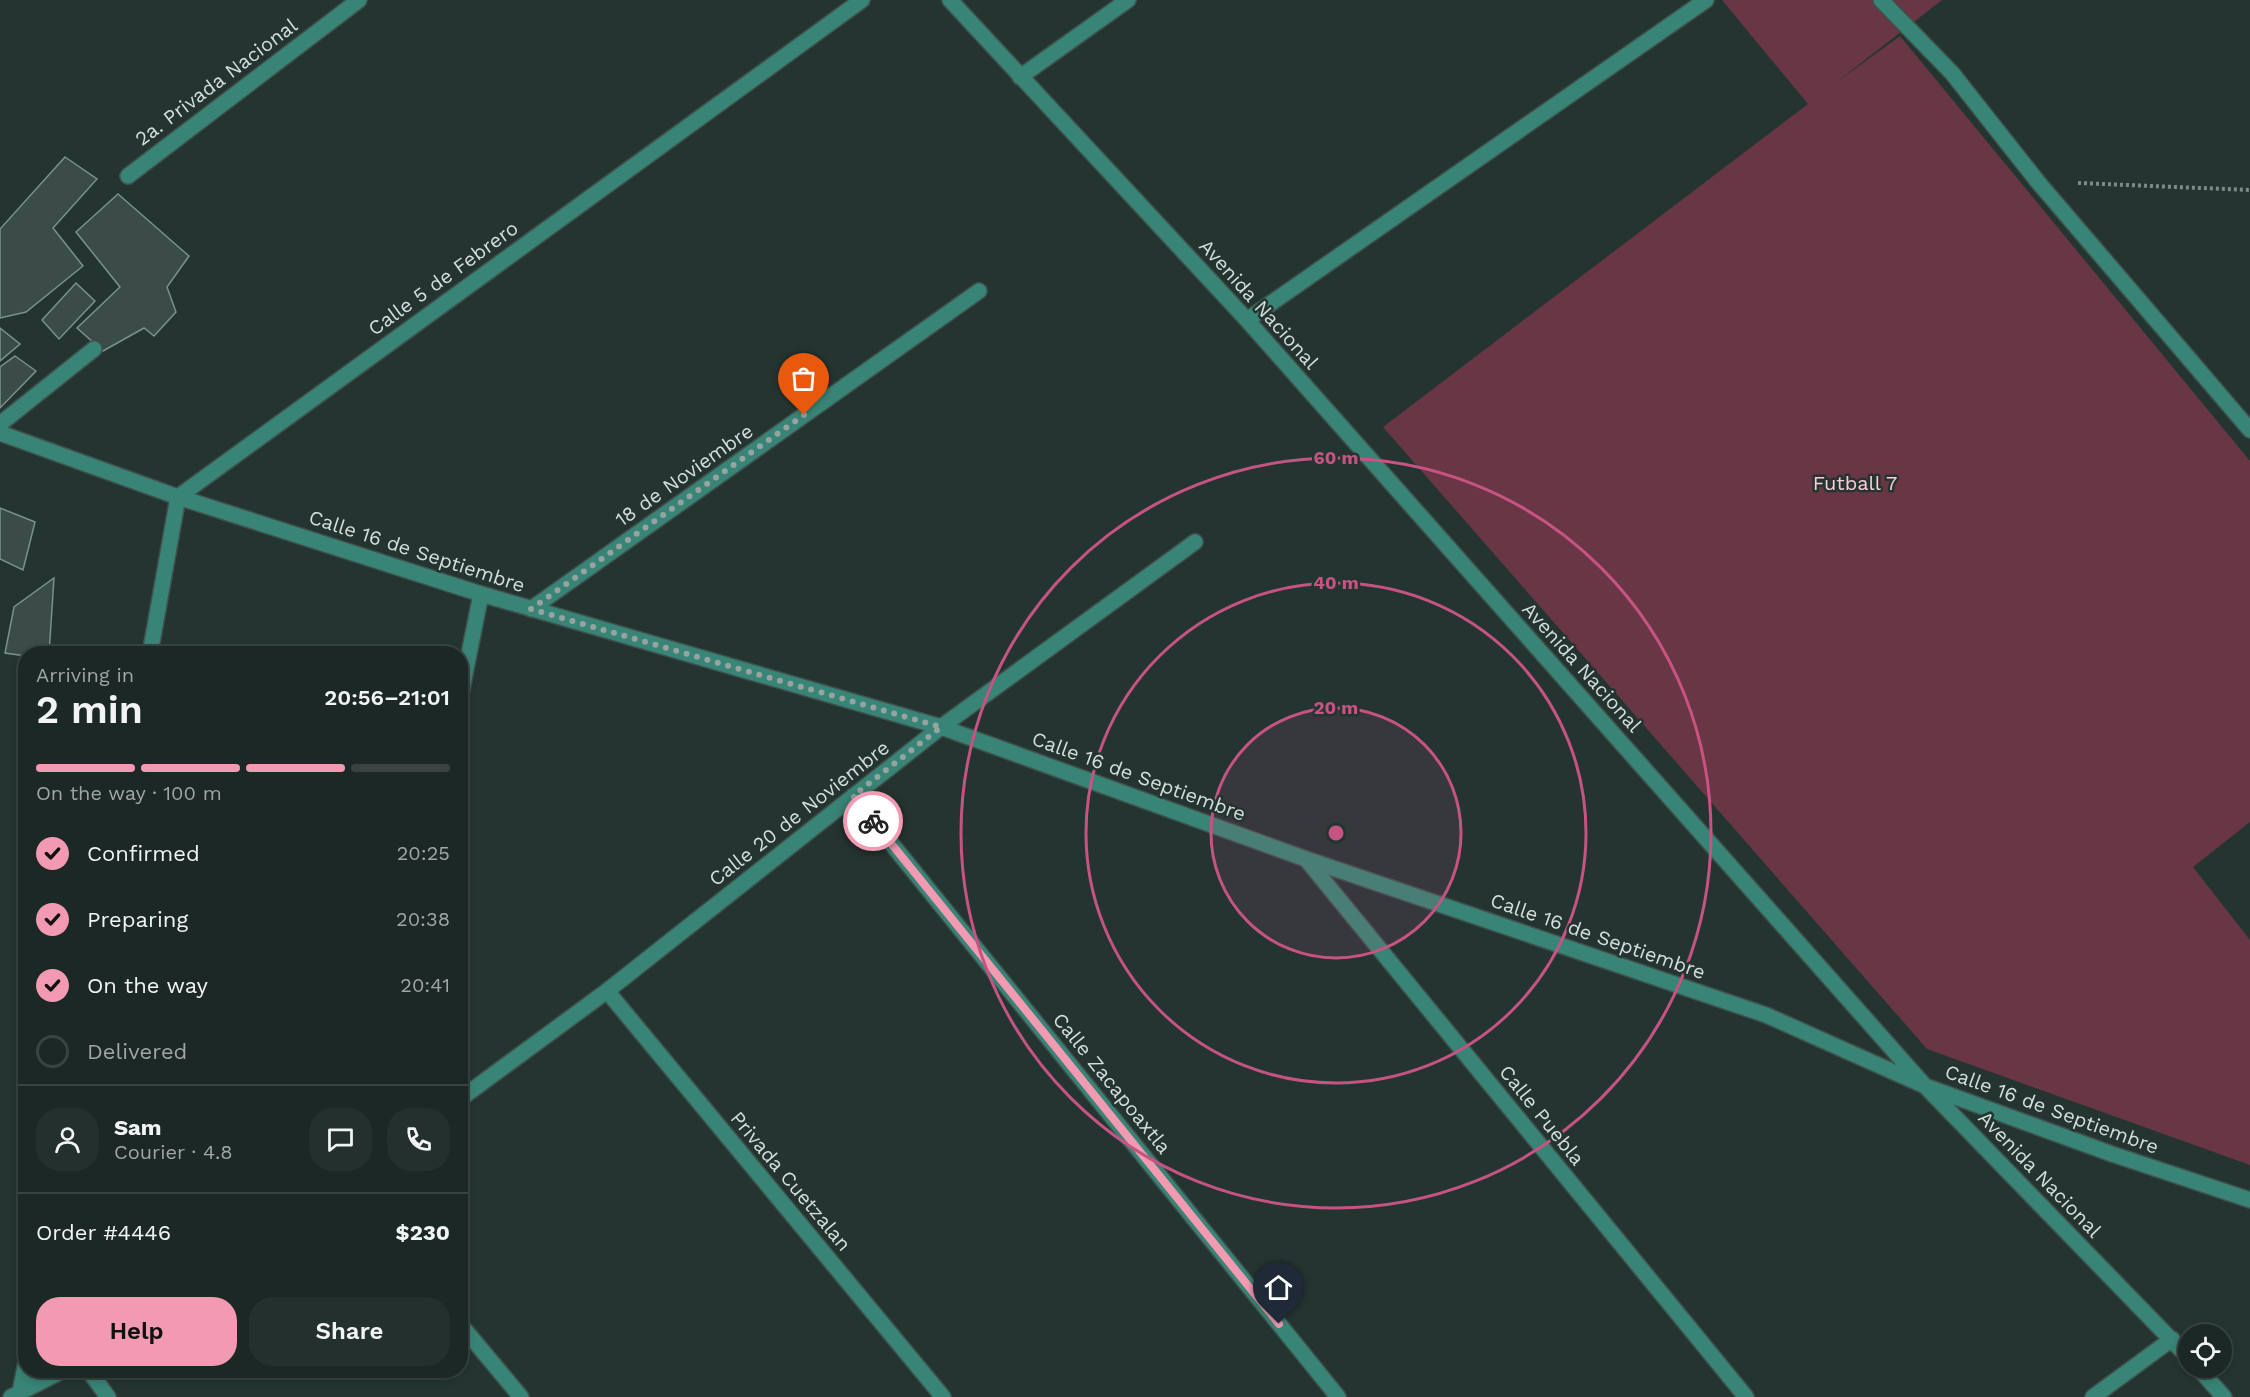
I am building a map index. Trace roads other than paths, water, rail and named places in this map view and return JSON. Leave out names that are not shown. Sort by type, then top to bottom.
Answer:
[{"type":"street","name":"2a. Privada Nacional","points":[[128,176],[359,0]]},
{"type":"street","name":"Calle 5 de Febrero","points":[[178,497],[862,0]]},
{"type":"street","name":"Avenida Nacional","points":[[950,0],[1246,320],[1925,1086],[2178,1346]]},
{"type":"street","points":[[1020,76],[1128,0]]},
{"type":"street","points":[[1246,320],[1706,0]]},
{"type":"street","points":[[1881,0],[1952,74],[2038,182],[2250,430]]},
{"type":"street","name":"18 de Noviembre","points":[[531,609],[979,291]]},
{"type":"street","points":[[0,424],[94,349]]},
{"type":"street","name":"Calle 16 de Septiembre","points":[[0,433],[178,497],[481,594],[941,727],[1306,859],[1766,1015],[1925,1086],[2112,1154],[2250,1200]]},
{"type":"street","points":[[151,646],[178,497]]},
{"type":"street","name":"Calle 20 de Noviembre","points":[[468,1093],[608,991],[941,727],[1195,542]]},
{"type":"street","points":[[468,659],[481,594]]},
{"type":"street","name":"Calle Zacapoaxtla","points":[[853,796],[1338,1397]]},
{"type":"street","name":"Calle Puebla","points":[[1306,859],[1746,1397]]},
{"type":"street","name":"Privada Cuetzalan","points":[[608,991],[943,1397]]},
{"type":"street","points":[[468,1334],[521,1397]]},
{"type":"street","points":[[2093,1397],[2172,1339]]},
{"type":"street","points":[[15,1395],[21,1378]]},
{"type":"street","points":[[15,1395],[48,1378]]},
{"type":"street","points":[[94,1378],[108,1397]]},
{"type":"street","points":[[2207,1378],[2224,1397]]},
{"type":"park label","name":"Futball 7","points":[[1855,483]]}]
